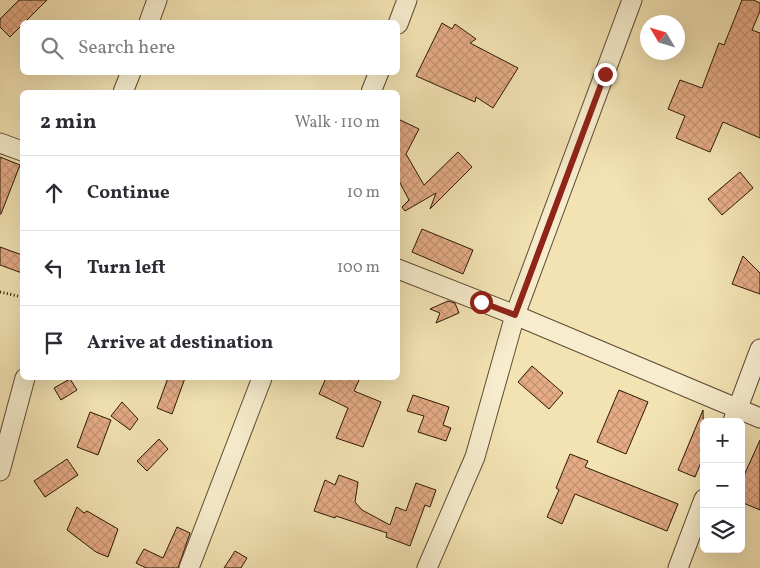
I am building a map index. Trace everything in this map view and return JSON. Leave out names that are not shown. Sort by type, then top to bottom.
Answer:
[{"type":"street","points":[[150,20],[157,0]]},
{"type":"street","points":[[399,20],[406,0]]},
{"type":"street","points":[[427,568],[475,457],[515,315],[632,0]]},
{"type":"street","points":[[124,90],[130,75]]},
{"type":"street","points":[[372,90],[378,75]]},
{"type":"street","points":[[0,143],[20,150]]},
{"type":"street","points":[[400,269],[515,315],[735,416],[760,418]]},
{"type":"street","points":[[735,416],[760,349]]},
{"type":"street","points":[[0,471],[24,380]]},
{"type":"street","points":[[189,568],[261,380]]},
{"type":"street","points":[[678,568],[701,508]]},
{"type":"path","points":[[0,292],[20,297]]},
{"type":"building","points":[[19,0],[47,0],[27,20],[20,20],[20,27],[10,37],[0,27],[0,19]]},
{"type":"building","points":[[742,0],[753,0],[760,3],[760,11],[752,30],[760,33],[760,138],[723,122],[710,152],[676,138],[685,116],[668,109],[680,80],[702,88],[719,43],[724,45]]},
{"type":"building","points":[[442,23],[452,29],[455,24],[476,39],[470,43],[518,68],[493,108],[476,97],[475,102],[416,76]]},
{"type":"building","points":[[400,120],[419,129],[406,154],[424,185],[458,152],[472,167],[430,209],[436,193],[405,211],[402,207],[409,200],[400,183]]},
{"type":"building","points":[[0,157],[20,165],[1,214],[0,214]]},
{"type":"building","points":[[740,172],[753,188],[722,215],[708,199]]},
{"type":"building","points":[[422,229],[473,250],[463,274],[412,252]]},
{"type":"building","points":[[0,247],[20,254],[20,272],[0,265]]},
{"type":"building","points":[[743,256],[760,273],[760,294],[732,284]]},
{"type":"building","points":[[448,301],[455,303],[459,313],[436,323],[440,313],[430,309]]},
{"type":"building","points":[[532,366],[563,393],[549,409],[518,382]]},
{"type":"building","points":[[71,380],[77,390],[61,400],[54,388]]},
{"type":"building","points":[[167,380],[184,380],[172,414],[157,408]]},
{"type":"building","points":[[325,380],[359,380],[354,391],[381,402],[363,447],[336,438],[348,408],[319,394]]},
{"type":"building","points":[[619,390],[648,402],[626,454],[597,442]]},
{"type":"building","points":[[413,395],[449,407],[443,425],[451,428],[446,441],[418,432],[424,416],[407,411]]},
{"type":"building","points":[[122,402],[138,419],[130,430],[111,416]]},
{"type":"building","points":[[703,410],[703,418],[700,418],[700,465],[695,477],[678,470]]},
{"type":"building","points":[[90,412],[111,420],[98,455],[77,447]]},
{"type":"building","points":[[159,439],[168,449],[147,471],[137,461]]},
{"type":"building","points":[[760,440],[760,510],[745,504],[745,473]]},
{"type":"building","points":[[570,454],[588,461],[585,467],[678,504],[667,531],[575,494],[562,524],[547,517],[559,490],[556,488]]},
{"type":"building","points":[[67,459],[78,475],[45,497],[34,481]]},
{"type":"building","points":[[339,475],[358,482],[355,502],[362,510],[390,525],[396,507],[406,511],[416,483],[436,490],[430,507],[425,505],[410,546],[386,537],[387,533],[336,516],[335,518],[314,511],[325,480],[335,485]]},
{"type":"building","points":[[77,507],[84,513],[87,511],[118,529],[108,557],[96,552],[67,530]]},
{"type":"building","points":[[177,527],[190,533],[178,568],[146,568],[136,563],[144,549],[163,558]]},
{"type":"building","points":[[235,551],[247,558],[241,568],[224,568]]},
{"type":"route","points":[[481,302],[515,315],[605,74]]}]
